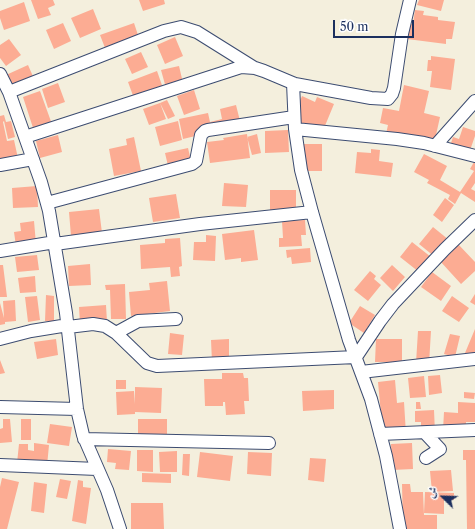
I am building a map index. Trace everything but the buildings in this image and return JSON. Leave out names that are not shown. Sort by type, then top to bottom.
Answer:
[{"type":"street","points":[[9,92],[164,31],[181,27],[197,32],[255,68],[293,83],[364,97],[388,99],[394,88],[402,34],[410,0]]},
{"type":"street","points":[[25,137],[233,69],[241,67],[255,68]]},
{"type":"street","points":[[0,74],[9,92],[47,203],[68,326],[77,409],[84,439],[106,490],[120,529]]},
{"type":"street","points":[[293,83],[298,155],[312,212],[349,340],[371,399],[400,529]]},
{"type":"street","points":[[436,146],[475,101]]},
{"type":"street","points":[[47,203],[192,164],[196,161],[201,135],[208,130],[295,123],[397,138],[475,156]]},
{"type":"street","points":[[0,165],[33,159]]},
{"type":"street","points":[[0,251],[200,224],[312,212]]},
{"type":"street","points":[[356,357],[393,304],[445,248],[475,220]]},
{"type":"street","points":[[116,333],[138,321],[176,319]]},
{"type":"street","points":[[0,339],[31,331],[93,324],[102,325],[109,328],[147,363],[157,366],[356,357]]},
{"type":"street","points":[[361,372],[475,359]]},
{"type":"street","points":[[0,407],[77,409]]},
{"type":"street","points":[[380,434],[475,430]]},
{"type":"street","points":[[425,433],[440,449],[426,458]]},
{"type":"street","points":[[84,439],[268,443]]},
{"type":"street","points":[[0,465],[97,469]]}]
